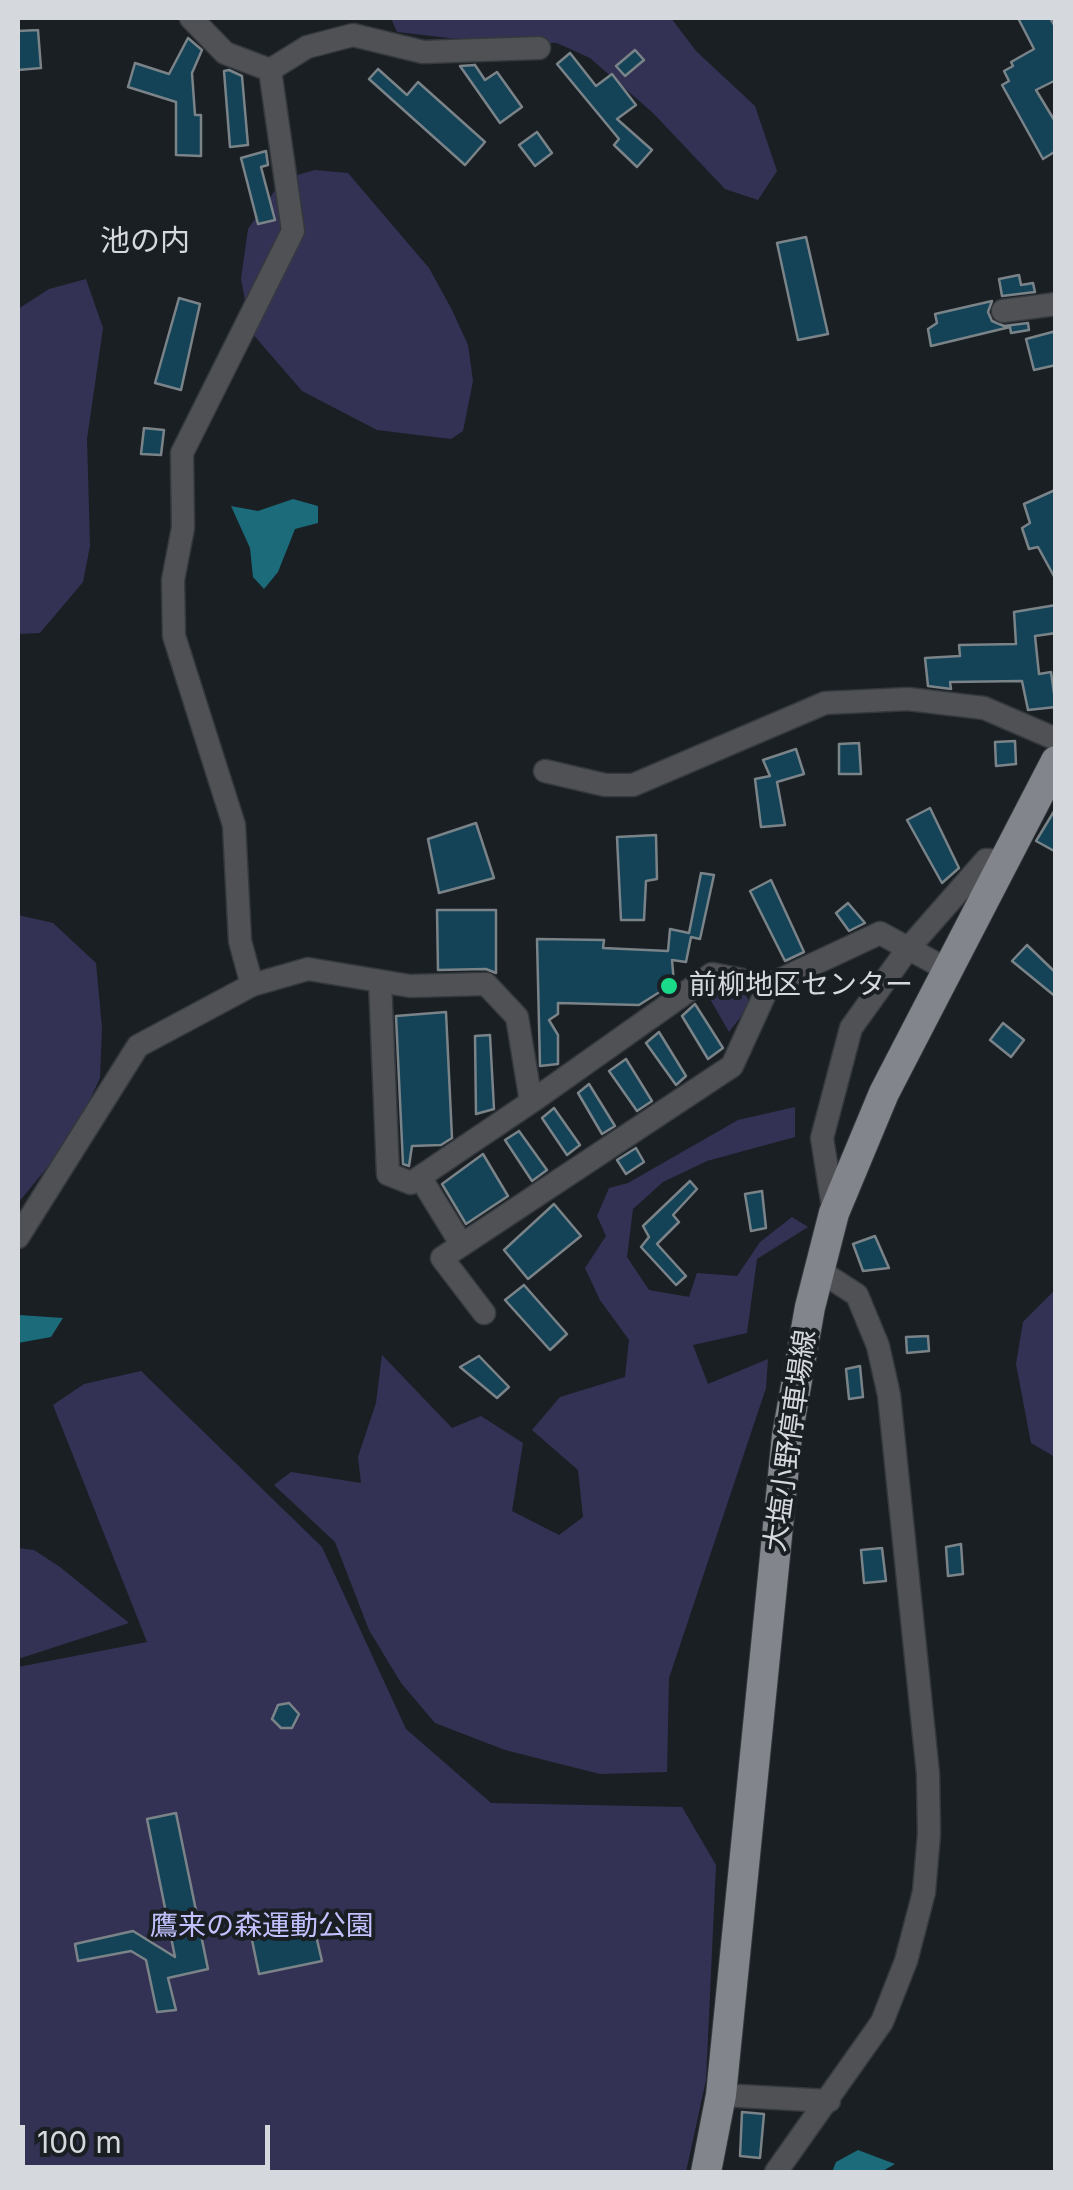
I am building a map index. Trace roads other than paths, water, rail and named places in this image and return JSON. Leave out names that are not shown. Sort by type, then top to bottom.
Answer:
[{"type":"main road","name":"大塩小野停車場線","points":[[706,2172],[721,2095],[787,1436],[796,1371],[834,1213],[884,1094],[1056,761]]},
{"type":"street","points":[[191,18],[225,53],[270,70]]},
{"type":"street","points":[[270,70],[307,47],[353,35],[424,52],[539,48]]},
{"type":"street","points":[[252,985],[240,941],[234,825],[174,636],[173,580],[183,528],[182,453],[293,231],[270,70]]},
{"type":"street","points":[[1004,311],[1056,304]]},
{"type":"street","points":[[545,771],[605,785],[632,785],[825,703],[908,699],[984,708],[1056,739]]},
{"type":"street","points":[[834,1213],[822,1138],[851,1028],[907,950],[986,860],[1002,862]]},
{"type":"street","points":[[380,981],[388,1174],[411,1183],[712,974],[769,985],[880,933],[948,970]]},
{"type":"street","points":[[18,1238],[138,1046],[252,985],[308,969],[410,986],[486,984],[517,1017],[531,1102]]},
{"type":"street","points":[[484,1314],[442,1258],[460,1242],[732,1066],[769,985]]},
{"type":"street","points":[[420,1178],[460,1242]]},
{"type":"street","points":[[776,2172],[882,2022],[906,1961],[924,1892],[930,1834],[928,1774],[888,1394],[878,1346],[857,1294],[820,1271]]},
{"type":"street","points":[[721,2095],[829,2100]]},
{"type":"water","points":[[293,499],[318,506],[318,523],[295,529],[278,572],[264,589],[253,577],[250,548],[231,506],[258,511]]},
{"type":"water","points":[[18,1314],[63,1318],[51,1337],[18,1343]]},
{"type":"water","points":[[858,2150],[895,2164],[881,2172],[832,2172],[836,2162]]},
{"type":"place","name":"前柳地区センター","points":[[669,986]]},
{"type":"district","name":"池の内","points":[[145,242]]},
{"type":"park label","name":"鷹来の森運動公園","points":[[262,1927]]}]
